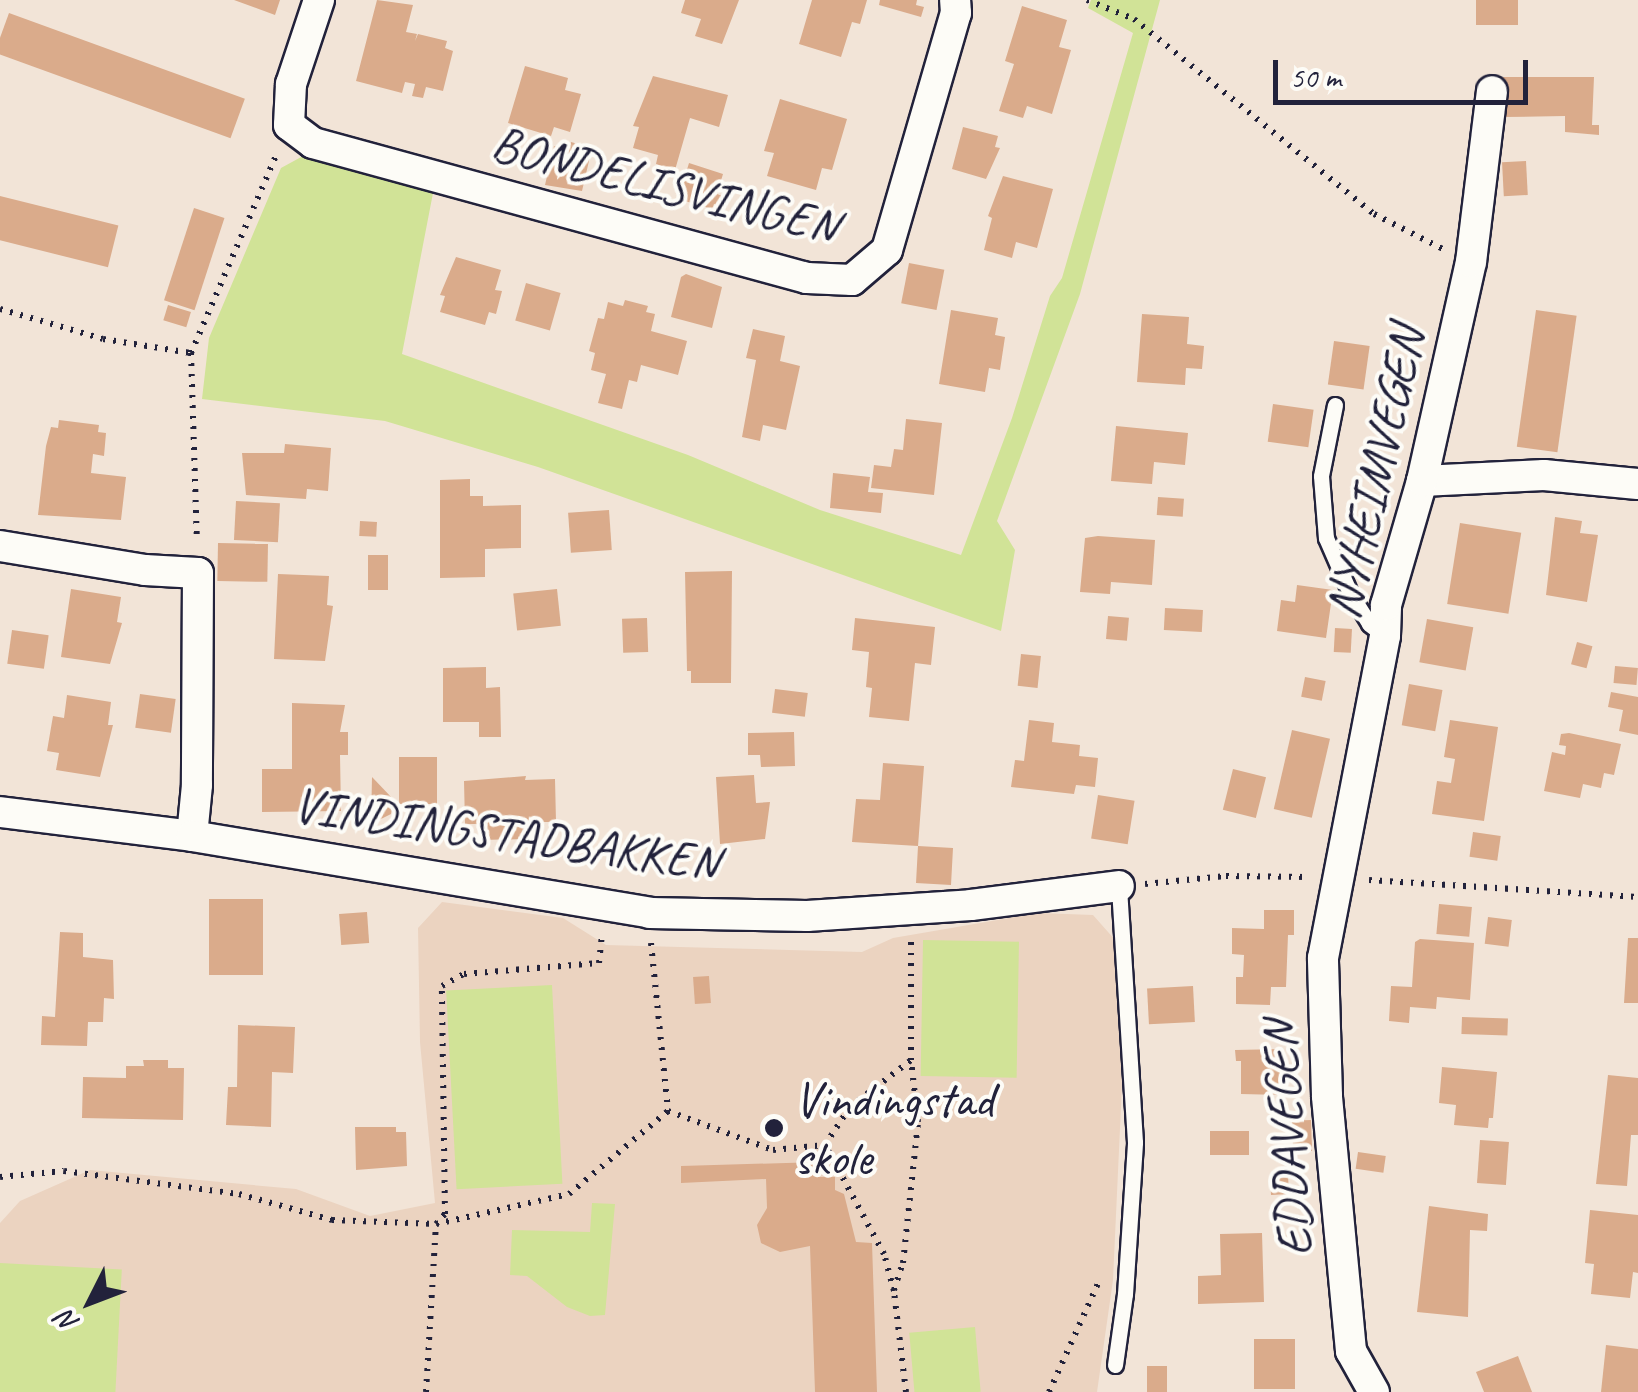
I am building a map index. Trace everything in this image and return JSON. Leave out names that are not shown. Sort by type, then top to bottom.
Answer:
[{"type":"street","points":[[289,125],[291,84],[319,0]]},
{"type":"street","name":"BONDELISVINGEN","points":[[289,125],[314,143],[332,148],[807,278],[852,280],[887,250],[956,13],[956,0]]},
{"type":"street","name":"NYHEIMVEGEN","points":[[1339,877],[1385,636],[1386,605],[1422,481],[1471,262],[1492,91]]},
{"type":"street","points":[[1422,481],[1544,475],[1638,484]]},
{"type":"street","points":[[0,546],[144,570],[198,574],[197,785],[192,836]]},
{"type":"street","name":"VINDINGSTADBAKKEN","points":[[0,812],[192,836],[650,913],[807,916],[1119,886]]},
{"type":"street","name":"EDDAVEGEN","points":[[1339,877],[1323,958],[1327,1096],[1351,1351],[1374,1392]]},
{"type":"lane","points":[[1335,405],[1321,476],[1323,524],[1350,593],[1369,624],[1385,636]]},
{"type":"lane","points":[[1115,1365],[1125,1294],[1134,1142],[1119,886]]},
{"type":"path","points":[[1086,0],[1134,19],[1374,214],[1471,262]]},
{"type":"path","points":[[198,574],[191,353],[289,125]]},
{"type":"path","points":[[0,309],[103,340],[191,353]]},
{"type":"path","points":[[1119,886],[1226,876],[1339,877],[1638,898]]},
{"type":"path","points":[[426,1392],[436,1224],[445,1214],[442,986],[464,974],[599,963],[604,906]]},
{"type":"path","points":[[894,1291],[903,1263],[918,1122],[911,1060],[911,909]]},
{"type":"path","points":[[650,913],[668,1112]]},
{"type":"path","points":[[826,1145],[850,1107],[911,1060]]},
{"type":"path","points":[[0,1177],[64,1171],[238,1194],[332,1220],[436,1224],[568,1194],[668,1112]]},
{"type":"path","points":[[668,1112],[773,1150],[826,1145]]},
{"type":"path","points":[[826,1145],[884,1254],[894,1291],[906,1392]]},
{"type":"path","points":[[1049,1392],[1102,1275]]},
{"type":"shaded area","name":"Vindingstad skole","points":[[442,902],[563,918],[606,945],[862,952],[893,938],[1038,913],[1093,915],[1116,941],[1122,1085],[1113,1280],[1097,1392],[0,1392],[0,1223],[20,1201],[90,1170],[296,1189],[370,1216],[435,1203],[420,1042],[418,928]]},
{"type":"green space","points":[[1091,0],[1160,0],[1080,294],[997,521],[1015,550],[1001,631],[538,467],[385,421],[202,399],[209,338],[281,168],[303,156],[433,193],[402,354],[688,455],[820,510],[961,555],[1012,418],[1050,296],[1062,278],[1133,33],[1088,8]]},
{"type":"green space","points":[[923,940],[1019,942],[1017,1078],[921,1076]]},
{"type":"green space","points":[[552,985],[562,1184],[457,1189],[446,991]]},
{"type":"green space","points":[[592,1203],[615,1204],[605,1315],[590,1316],[567,1307],[527,1276],[510,1275],[512,1230],[590,1232]]},
{"type":"green space","points":[[0,1263],[122,1269],[115,1392],[0,1392]]},
{"type":"green space","points":[[975,1327],[981,1392],[914,1392],[909,1333]]},
{"type":"building","points":[[234,0],[280,0],[275,15]]},
{"type":"building","points":[[377,0],[413,5],[406,32],[417,34],[415,41],[418,34],[447,41],[445,48],[453,51],[443,91],[426,87],[423,98],[412,96],[415,84],[405,82],[402,93],[356,81]]},
{"type":"building","points":[[685,0],[739,0],[722,44],[695,36],[701,19],[681,13]]},
{"type":"building","points":[[812,0],[867,0],[860,24],[852,22],[841,57],[799,44]]},
{"type":"building","points":[[880,0],[917,0],[916,5],[924,7],[921,17],[879,5]]},
{"type":"building","points":[[1476,0],[1518,0],[1518,25],[1476,25]]},
{"type":"building","points":[[1022,6],[1067,20],[1059,47],[1071,50],[1052,114],[1027,106],[1023,118],[999,111],[1014,64],[1005,61]]},
{"type":"building","points":[[9,13],[245,99],[230,138],[0,54],[0,38]]},
{"type":"building","points":[[525,66],[568,78],[565,90],[581,94],[570,132],[554,127],[551,136],[508,123]]},
{"type":"building","points":[[653,76],[728,95],[719,127],[690,118],[675,170],[656,164],[658,155],[633,148],[639,127],[633,126]]},
{"type":"building","points":[[1503,77],[1594,77],[1592,125],[1599,125],[1599,135],[1565,132],[1565,116],[1503,117]]},
{"type":"building","points":[[780,99],[847,119],[832,170],[822,168],[816,190],[767,176],[774,153],[764,151]]},
{"type":"building","points":[[963,127],[998,136],[995,147],[1000,148],[986,179],[952,169]]},
{"type":"building","points":[[571,142],[592,148],[582,191],[545,185],[554,146],[569,150]]},
{"type":"building","points":[[1526,161],[1528,195],[1504,196],[1502,162]]},
{"type":"building","points":[[689,163],[723,174],[717,194],[728,198],[726,207],[714,204],[712,209],[678,199]]},
{"type":"building","points":[[1003,176],[1053,189],[1037,248],[1016,242],[1012,258],[984,250],[992,218],[988,216]]},
{"type":"building","points":[[0,196],[118,226],[108,267],[0,240]]},
{"type":"building","points":[[194,208],[224,218],[194,310],[164,300]]},
{"type":"building","points":[[456,257],[501,270],[495,290],[502,291],[496,314],[489,312],[485,325],[440,312],[445,296],[440,295]]},
{"type":"building","points":[[909,263],[944,270],[937,310],[901,303]]},
{"type":"building","points":[[686,274],[722,287],[712,328],[671,317],[681,277]]},
{"type":"building","points":[[526,283],[561,293],[550,330],[515,320]]},
{"type":"building","points":[[625,300],[648,306],[646,312],[655,314],[651,331],[687,341],[678,375],[641,365],[637,382],[629,380],[622,409],[598,403],[606,374],[591,370],[595,353],[589,351],[598,318],[604,319],[608,302],[623,306]]},
{"type":"building","points":[[168,305],[191,312],[186,327],[163,320]]},
{"type":"building","points":[[951,310],[998,318],[995,335],[1005,337],[1000,370],[989,368],[985,392],[939,384]]},
{"type":"building","points":[[1536,310],[1577,316],[1557,452],[1517,447]]},
{"type":"building","points":[[1142,314],[1189,317],[1187,344],[1204,346],[1202,369],[1186,368],[1185,385],[1137,382]]},
{"type":"building","points":[[753,329],[785,336],[780,361],[800,366],[786,430],[763,425],[760,441],[742,437],[756,360],[746,358]]},
{"type":"building","points":[[1334,341],[1370,346],[1364,390],[1328,385]]},
{"type":"building","points":[[1273,404],[1314,410],[1308,447],[1268,442]]},
{"type":"building","points":[[906,419],[942,423],[934,495],[871,488],[874,465],[891,467],[894,449],[903,450]]},
{"type":"building","points":[[59,420],[99,425],[98,432],[106,433],[104,456],[93,454],[91,473],[126,477],[121,520],[38,515],[46,446],[51,427],[58,428]]},
{"type":"building","points":[[1116,426],[1188,433],[1185,465],[1154,462],[1152,484],[1111,481]]},
{"type":"building","points":[[285,444],[331,448],[328,491],[307,489],[306,499],[246,495],[242,453],[284,453]]},
{"type":"building","points":[[833,473],[870,477],[868,492],[883,493],[881,513],[830,508]]},
{"type":"building","points":[[470,479],[470,496],[483,496],[483,506],[521,505],[521,548],[485,549],[485,577],[440,578],[440,480]]},
{"type":"building","points":[[1158,497],[1184,499],[1183,517],[1157,515]]},
{"type":"building","points":[[236,501],[280,503],[278,542],[234,540]]},
{"type":"building","points":[[609,510],[612,550],[571,553],[568,513]]},
{"type":"building","points":[[1555,517],[1582,521],[1580,533],[1598,535],[1587,602],[1546,595]]},
{"type":"building","points":[[360,521],[377,522],[376,537],[359,536]]},
{"type":"building","points":[[1460,523],[1521,533],[1508,614],[1447,604]]},
{"type":"building","points":[[1085,538],[1155,540],[1152,585],[1111,582],[1110,594],[1080,592]]},
{"type":"building","points":[[218,543],[268,544],[267,582],[217,581]]},
{"type":"building","points":[[368,555],[388,555],[388,590],[368,590]]},
{"type":"building","points":[[732,571],[731,683],[691,683],[691,671],[687,671],[685,572]]},
{"type":"building","points":[[278,574],[329,576],[327,605],[333,606],[325,661],[274,659]]},
{"type":"building","points":[[1297,585],[1333,590],[1326,638],[1277,631],[1281,600],[1295,602]]},
{"type":"building","points":[[71,589],[121,597],[117,622],[122,623],[110,664],[61,657]]},
{"type":"building","points":[[557,589],[561,626],[517,630],[513,594]]},
{"type":"building","points":[[1165,608],[1203,610],[1202,632],[1164,630]]},
{"type":"building","points":[[1108,616],[1129,618],[1127,641],[1106,639]]},
{"type":"building","points":[[647,618],[648,652],[623,653],[622,619]]},
{"type":"building","points":[[855,618],[935,627],[931,665],[915,663],[909,721],[869,717],[869,652],[852,650]]},
{"type":"building","points":[[1427,619],[1473,627],[1466,670],[1419,662]]},
{"type":"building","points":[[1335,628],[1352,629],[1351,653],[1334,652]]},
{"type":"building","points":[[12,630],[49,635],[44,669],[7,664]]},
{"type":"building","points":[[1577,642],[1592,646],[1587,668],[1571,664]]},
{"type":"building","points":[[1021,654],[1041,656],[1038,688],[1018,686]]},
{"type":"building","points":[[1615,666],[1638,668],[1636,685],[1614,683]]},
{"type":"building","points":[[486,667],[486,688],[500,687],[501,737],[479,737],[479,722],[443,722],[443,668]]},
{"type":"building","points":[[1305,677],[1326,681],[1322,701],[1301,697]]},
{"type":"building","points":[[1409,684],[1442,690],[1435,731],[1402,725]]},
{"type":"building","points":[[775,689],[808,693],[805,717],[772,713]]},
{"type":"building","points":[[1611,692],[1638,697],[1638,735],[1619,731],[1623,710],[1608,707]]},
{"type":"building","points":[[140,694],[176,699],[171,733],[135,728]]},
{"type":"building","points":[[67,695],[111,702],[108,725],[113,725],[100,777],[56,770],[59,753],[47,751],[53,716],[64,718]]},
{"type":"building","points":[[292,703],[345,705],[340,732],[348,732],[348,755],[340,755],[341,811],[262,812],[262,769],[292,769]]},
{"type":"building","points":[[1029,720],[1054,723],[1052,742],[1080,745],[1079,756],[1098,758],[1095,787],[1076,785],[1074,794],[1011,787],[1015,760],[1024,761]]},
{"type":"building","points":[[1450,720],[1498,727],[1484,821],[1432,814],[1437,781],[1451,783],[1455,759],[1444,757]]},
{"type":"building","points":[[1292,730],[1330,739],[1312,818],[1274,809]]},
{"type":"building","points":[[794,732],[795,766],[761,767],[760,755],[748,755],[748,733]]},
{"type":"building","points":[[1561,734],[1621,744],[1614,775],[1604,773],[1601,788],[1583,784],[1580,798],[1544,791],[1552,752],[1565,755],[1566,746],[1559,745]]},
{"type":"building","points":[[399,757],[437,757],[437,804],[399,804]]},
{"type":"building","points":[[883,763],[924,766],[918,846],[852,842],[856,799],[880,800]]},
{"type":"building","points":[[1233,769],[1266,777],[1256,818],[1223,810]]},
{"type":"building","points":[[754,775],[756,803],[770,802],[765,839],[720,844],[716,777]]},
{"type":"building","points":[[526,776],[525,780],[555,779],[556,822],[526,822],[526,839],[482,840],[482,824],[465,824],[464,781]]},
{"type":"building","points":[[372,777],[394,800],[391,814],[371,824]]},
{"type":"building","points":[[1098,795],[1135,801],[1128,844],[1091,838]]},
{"type":"building","points":[[1473,832],[1501,836],[1497,861],[1470,857]]},
{"type":"building","points":[[918,846],[953,848],[951,885],[916,883]]},
{"type":"building","points":[[209,899],[263,899],[263,975],[209,975]]},
{"type":"building","points":[[1439,904],[1472,907],[1469,937],[1436,934]]},
{"type":"building","points":[[1264,910],[1294,910],[1294,935],[1288,935],[1286,987],[1271,987],[1270,1005],[1236,1004],[1236,977],[1243,977],[1244,955],[1232,954],[1232,928],[1264,929]]},
{"type":"building","points":[[367,912],[369,943],[341,945],[339,914]]},
{"type":"building","points":[[1488,917],[1512,920],[1509,947],[1485,944]]},
{"type":"building","points":[[60,932],[83,933],[83,957],[113,960],[114,999],[104,998],[103,1022],[88,1022],[87,1046],[41,1045],[42,1016],[55,1017]]},
{"type":"building","points":[[1628,938],[1638,938],[1638,1003],[1624,1003]]},
{"type":"building","points":[[1420,939],[1474,943],[1470,1000],[1437,997],[1436,1009],[1410,1007],[1409,1023],[1389,1021],[1391,986],[1412,987],[1415,942]]},
{"type":"building","points":[[709,976],[711,1003],[695,1004],[693,977]]},
{"type":"building","points":[[1193,986],[1195,1022],[1149,1024],[1147,988]]},
{"type":"building","points":[[1462,1017],[1508,1019],[1507,1036],[1461,1034]]},
{"type":"building","points":[[238,1025],[295,1027],[293,1073],[272,1072],[271,1127],[226,1125],[228,1087],[237,1087]]},
{"type":"building","points":[[1283,1049],[1283,1095],[1241,1094],[1241,1061],[1236,1061],[1235,1050]]},
{"type":"building","points":[[143,1060],[168,1060],[168,1068],[184,1068],[183,1120],[82,1118],[83,1077],[126,1078],[126,1066],[144,1066]]},
{"type":"building","points":[[1442,1067],[1497,1072],[1493,1118],[1489,1118],[1488,1128],[1454,1125],[1456,1105],[1439,1103]]},
{"type":"building","points":[[1608,1075],[1638,1078],[1638,1135],[1631,1135],[1627,1186],[1596,1184]]},
{"type":"building","points":[[1311,1120],[1312,1151],[1293,1152],[1292,1121]]},
{"type":"building","points":[[355,1127],[396,1127],[396,1132],[406,1132],[407,1166],[356,1170]]},
{"type":"building","points":[[1210,1131],[1249,1131],[1249,1155],[1210,1155]]},
{"type":"building","points":[[1480,1140],[1509,1142],[1506,1185],[1477,1183]]},
{"type":"building","points":[[1358,1152],[1386,1156],[1383,1173],[1356,1169]]},
{"type":"building","points":[[819,1162],[819,1177],[835,1177],[835,1190],[844,1194],[856,1242],[872,1243],[877,1392],[815,1392],[810,1246],[780,1252],[761,1243],[757,1225],[767,1208],[766,1179],[681,1183],[681,1166]]},
{"type":"building","points":[[1288,1175],[1289,1194],[1271,1195],[1270,1176]]},
{"type":"building","points":[[1429,1206],[1488,1214],[1487,1231],[1470,1230],[1468,1317],[1417,1312]]},
{"type":"building","points":[[1590,1210],[1638,1215],[1638,1273],[1633,1272],[1630,1298],[1591,1294],[1594,1264],[1585,1263]]},
{"type":"building","points":[[1262,1233],[1264,1302],[1198,1304],[1198,1276],[1221,1275],[1220,1234]]},
{"type":"building","points":[[1254,1339],[1295,1339],[1295,1389],[1254,1389]]},
{"type":"building","points":[[1606,1345],[1638,1349],[1638,1392],[1601,1392]]},
{"type":"building","points":[[1518,1356],[1532,1392],[1484,1392],[1476,1372]]},
{"type":"building","points":[[1147,1366],[1167,1366],[1167,1392],[1147,1392]]},
{"type":"place","name":"Vindingstad skole","points":[[774,1128]]}]
